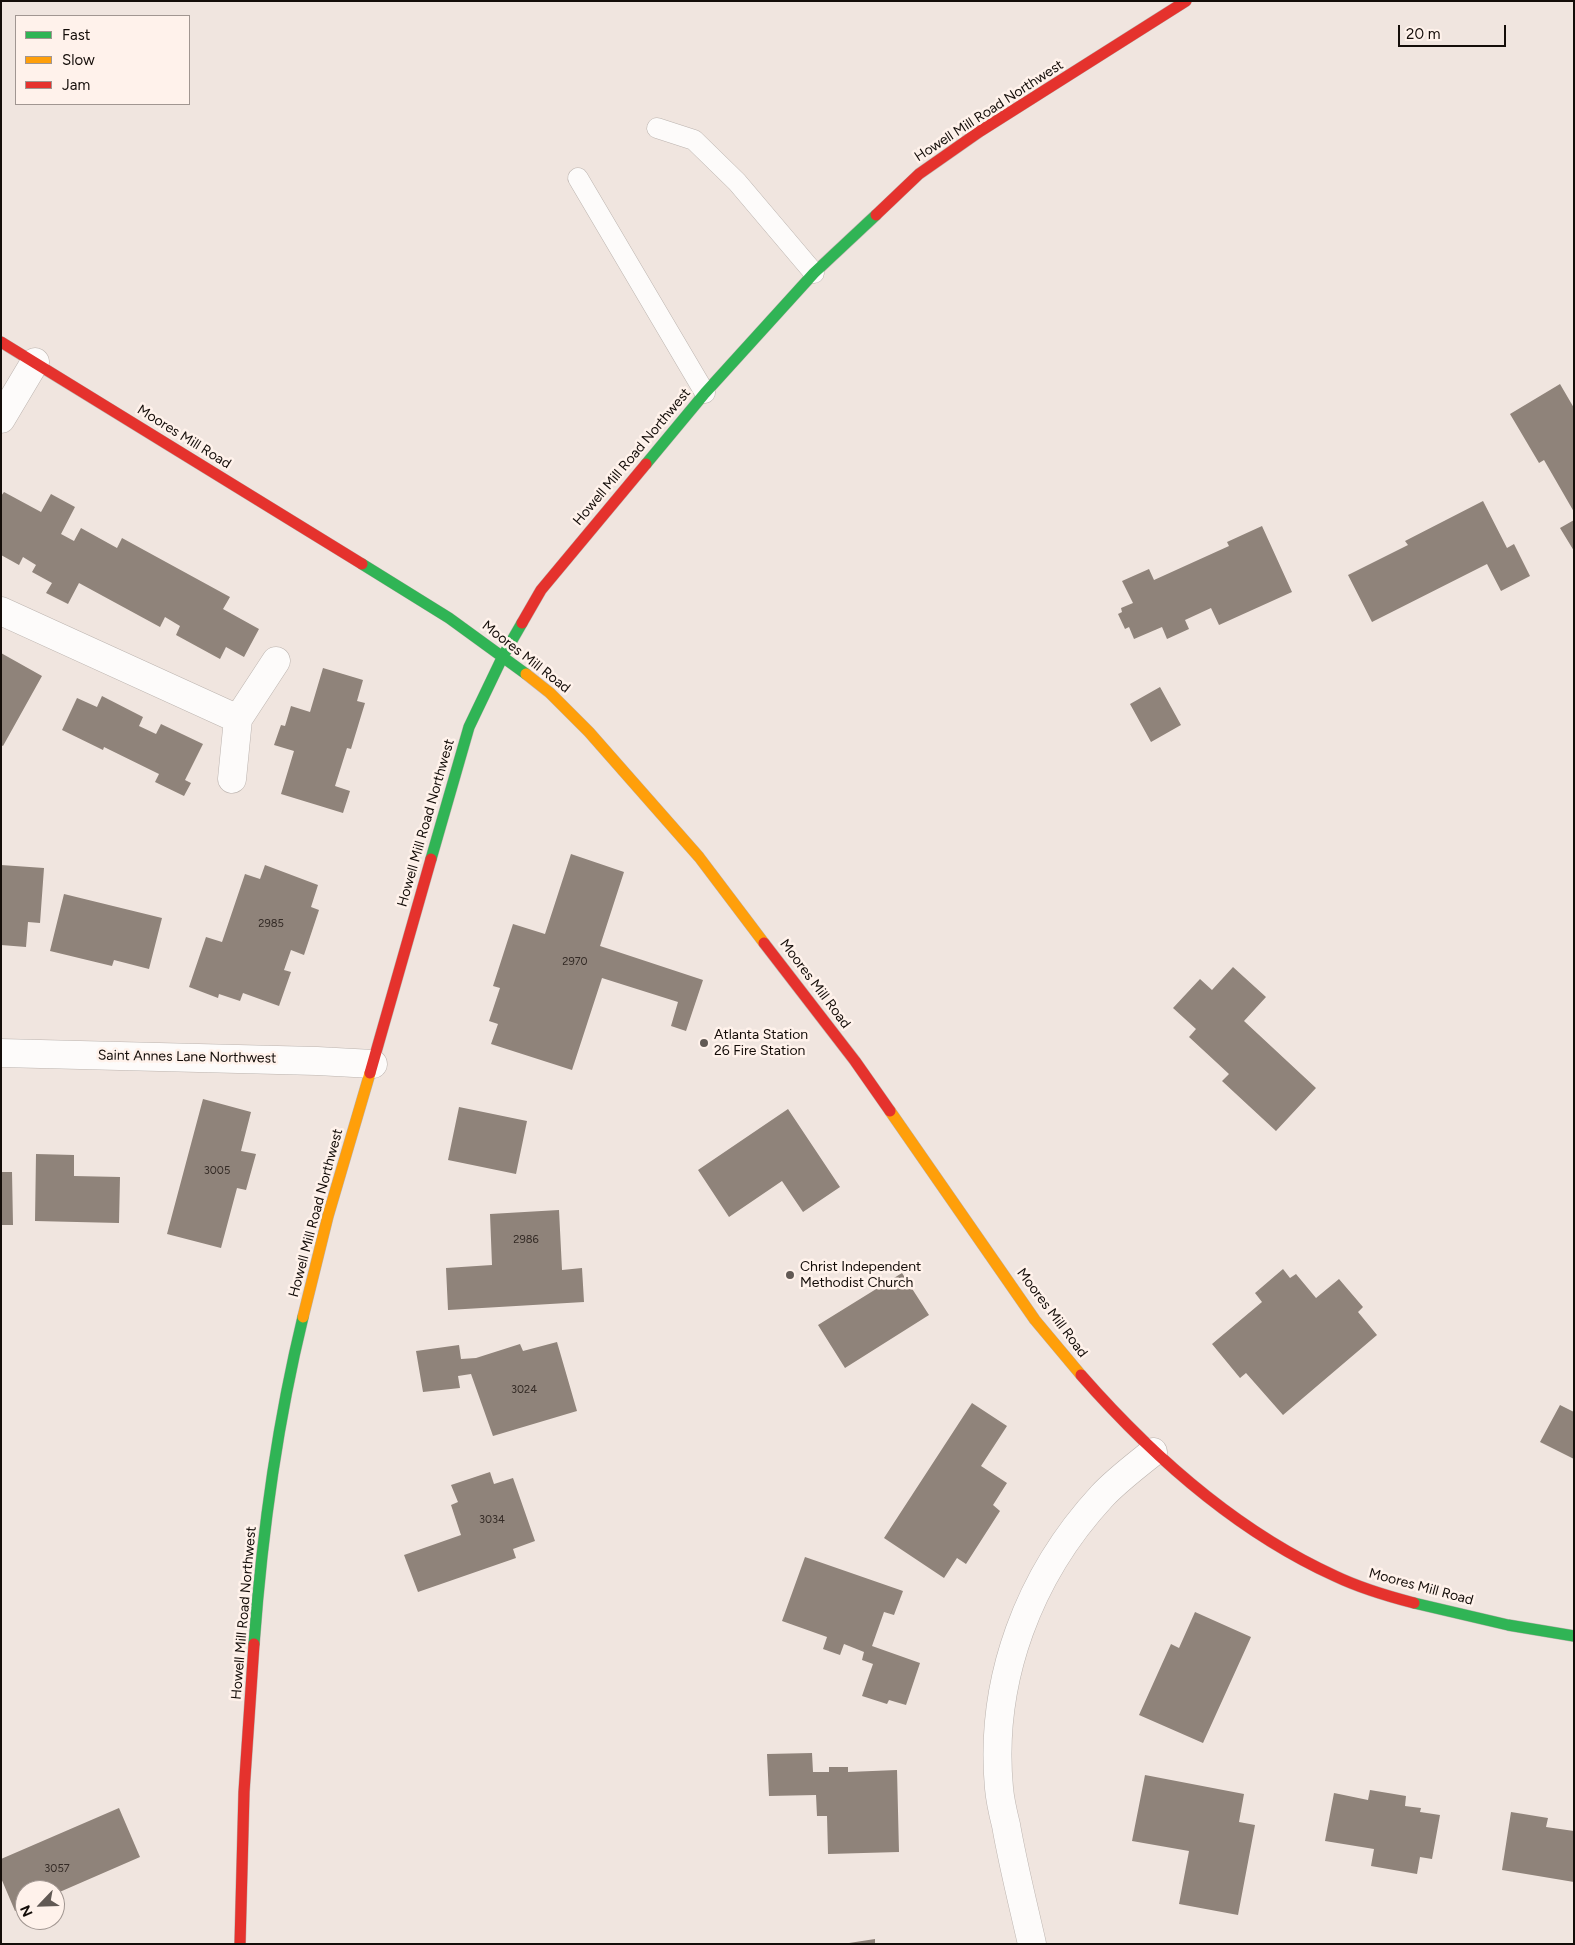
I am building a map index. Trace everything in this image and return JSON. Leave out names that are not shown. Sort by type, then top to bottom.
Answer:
[{"type":"main road","name":"Howell Mill Road Northwest","points":[[240,1944],[244,1782],[258,1609],[272,1474],[294,1355],[326,1225],[374,1064],[469,727],[503,656],[541,590],[705,393],[814,273],[919,174],[979,132],[1186,1]]},
{"type":"main road","name":"Moores Mill Road","points":[[1,342],[449,618],[503,656],[550,693],[589,732],[699,857],[855,1061],[1035,1320],[1082,1377],[1153,1452],[1240,1522],[1287,1551],[1335,1576],[1378,1594],[1424,1606],[1508,1625],[1574,1636]]},
{"type":"street","points":[[1,419],[35,362]]},
{"type":"street","points":[[1,611],[238,719]]},
{"type":"street","points":[[232,779],[238,719],[276,660]]},
{"type":"street","name":"Saint Annes Lane Northwest","points":[[1,1053],[374,1064]]},
{"type":"street","points":[[1032,1944],[1010,1851],[999,1788],[998,1724],[1009,1661],[1030,1601],[1062,1545],[1102,1495],[1153,1452]]},
{"type":"lane","points":[[657,128],[694,140],[737,182],[814,273]]},
{"type":"lane","points":[[578,178],[705,393]]},
{"type":"building","points":[[1560,384],[1574,408],[1574,512],[1544,460],[1539,463],[1510,414]]},
{"type":"building","points":[[4,492],[41,512],[51,494],[75,507],[61,534],[74,541],[81,528],[117,548],[122,538],[230,597],[223,609],[259,629],[244,657],[226,647],[220,659],[176,635],[180,626],[165,617],[160,627],[79,583],[68,604],[46,593],[52,583],[32,572],[36,565],[23,557],[19,565],[1,555],[1,496]]},
{"type":"building","points":[[1483,501],[1507,548],[1514,544],[1530,576],[1501,591],[1487,564],[1372,622],[1348,575],[1408,545],[1405,541]]},
{"type":"building","points":[[1574,520],[1574,551],[1560,528]]},
{"type":"building","points":[[1262,526],[1292,592],[1219,625],[1211,608],[1185,620],[1189,629],[1167,639],[1162,627],[1134,639],[1129,627],[1125,629],[1118,614],[1122,612],[1121,608],[1133,603],[1122,581],[1149,569],[1154,580],[1229,546],[1227,542]]},
{"type":"building","points":[[1,653],[42,676],[3,746],[1,745]]},
{"type":"building","points":[[323,668],[363,680],[357,701],[365,703],[351,749],[347,748],[335,786],[350,791],[343,813],[281,794],[294,751],[274,745],[281,725],[285,726],[291,706],[310,712]]},
{"type":"building","points":[[1160,687],[1181,725],[1151,742],[1130,704]]},
{"type":"building","points":[[102,696],[143,717],[139,726],[156,734],[161,724],[203,744],[185,780],[191,783],[184,796],[155,782],[159,774],[104,747],[103,750],[62,730],[77,698],[97,707]]},
{"type":"building","points":[[571,854],[624,872],[600,946],[703,980],[686,1031],[671,1026],[678,1002],[602,978],[572,1070],[491,1044],[498,1024],[489,1021],[500,988],[493,986],[513,924],[545,934]]},
{"type":"building","points":[[1,865],[44,868],[40,923],[28,922],[26,947],[1,945]]},
{"type":"building","points":[[265,865],[318,885],[311,907],[319,910],[304,955],[291,950],[284,970],[291,972],[279,1006],[243,993],[240,1001],[219,994],[218,998],[189,987],[206,937],[222,942],[245,874],[260,879]]},
{"type":"building","points":[[64,894],[162,918],[149,969],[114,960],[112,966],[50,951]]},
{"type":"building","points":[[1233,967],[1266,997],[1244,1021],[1316,1088],[1276,1131],[1222,1081],[1229,1074],[1189,1037],[1196,1029],[1173,1008],[1200,979],[1212,990]]},
{"type":"building","points":[[203,1099],[251,1112],[241,1151],[256,1154],[246,1190],[237,1188],[221,1248],[167,1234]]},
{"type":"building","points":[[459,1107],[527,1121],[516,1174],[448,1160]]},
{"type":"building","points":[[788,1109],[840,1187],[803,1212],[782,1181],[729,1217],[698,1170]]},
{"type":"building","points":[[36,1154],[74,1155],[74,1176],[120,1177],[119,1223],[35,1221]]},
{"type":"building","points":[[1,1172],[12,1172],[13,1225],[1,1225]]},
{"type":"building","points":[[559,1210],[562,1270],[582,1268],[584,1302],[448,1310],[446,1268],[492,1265],[490,1214]]},
{"type":"building","points":[[1283,1269],[1290,1278],[1296,1274],[1316,1298],[1339,1279],[1363,1307],[1358,1312],[1377,1335],[1283,1415],[1246,1373],[1240,1378],[1212,1344],[1262,1302],[1255,1293]]},
{"type":"building","points":[[902,1273],[929,1315],[845,1368],[818,1325]]},
{"type":"building","points":[[557,1342],[577,1411],[493,1436],[471,1374],[458,1376],[460,1388],[423,1392],[416,1351],[459,1345],[461,1359],[476,1358],[520,1344],[523,1351]]},
{"type":"building","points":[[972,1403],[1007,1426],[981,1466],[1007,1483],[993,1505],[1000,1511],[966,1564],[957,1558],[944,1578],[884,1538]]},
{"type":"building","points":[[1560,1405],[1574,1412],[1574,1459],[1540,1442]]},
{"type":"building","points":[[490,1472],[494,1484],[513,1478],[535,1541],[513,1549],[516,1558],[418,1592],[404,1555],[461,1535],[451,1505],[458,1502],[451,1485]]},
{"type":"building","points":[[805,1557],[903,1591],[894,1615],[884,1612],[872,1646],[920,1663],[906,1705],[889,1700],[887,1704],[862,1696],[873,1664],[862,1660],[864,1652],[844,1644],[840,1655],[823,1649],[827,1637],[782,1621]]},
{"type":"building","points":[[1195,1612],[1251,1637],[1203,1743],[1139,1715],[1171,1644],[1179,1648]]},
{"type":"building","points":[[812,1753],[813,1772],[829,1772],[829,1767],[848,1767],[848,1772],[897,1770],[899,1852],[828,1854],[827,1816],[817,1816],[816,1795],[769,1796],[767,1754]]},
{"type":"building","points":[[1145,1775],[1244,1794],[1239,1822],[1255,1825],[1238,1915],[1179,1904],[1189,1851],[1132,1841]]},
{"type":"building","points":[[1370,1790],[1406,1796],[1405,1806],[1421,1808],[1420,1812],[1440,1815],[1432,1859],[1420,1857],[1417,1874],[1371,1866],[1374,1849],[1325,1841],[1334,1793],[1368,1800]]},
{"type":"building","points":[[119,1808],[140,1857],[65,1890],[65,1880],[15,1880],[15,1911],[1,1878],[1,1859]]},
{"type":"building","points":[[1511,1812],[1548,1818],[1546,1827],[1574,1831],[1574,1882],[1502,1870]]},
{"type":"building","points":[[875,1939],[875,1944],[849,1944],[849,1943]]},
{"type":"traffic: fast","points":[[646,464],[705,393],[814,273],[876,215]]},
{"type":"traffic: fast","points":[[362,564],[449,618],[526,674]]},
{"type":"traffic: fast","points":[[431,859],[469,727],[503,656],[522,623]]},
{"type":"traffic: fast","points":[[254,1644],[261,1562],[278,1438],[303,1317]]},
{"type":"traffic: fast","points":[[1414,1603],[1508,1625],[1574,1636]]},
{"type":"traffic: slow","points":[[526,674],[550,693],[589,732],[699,857],[764,943]]},
{"type":"traffic: slow","points":[[303,1317],[328,1216],[370,1073]]},
{"type":"traffic: slow","points":[[890,1111],[1035,1320],[1081,1375]]},
{"type":"traffic: jam","points":[[876,215],[919,174],[979,132],[1186,1]]},
{"type":"traffic: jam","points":[[1,342],[362,564]]},
{"type":"traffic: jam","points":[[522,623],[541,590],[646,464]]},
{"type":"traffic: jam","points":[[370,1073],[431,859]]},
{"type":"traffic: jam","points":[[764,943],[855,1061],[890,1111]]},
{"type":"traffic: jam","points":[[1081,1375],[1108,1405],[1166,1462],[1230,1514],[1299,1558],[1335,1576],[1374,1591],[1414,1603]]},
{"type":"traffic: jam","points":[[240,1944],[244,1792],[254,1644]]},
{"type":"place","name":"Atlanta Station 26 Fire Station","points":[[704,1043]]},
{"type":"place","name":"Christ Independent Methodist Church","points":[[790,1275]]}]
